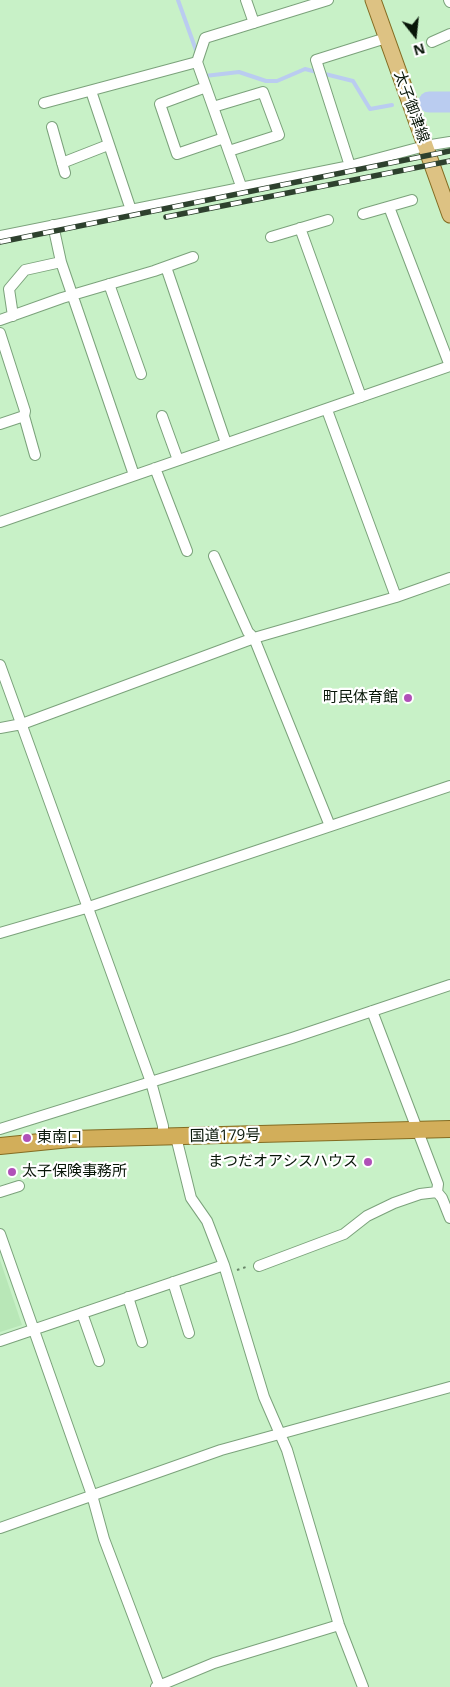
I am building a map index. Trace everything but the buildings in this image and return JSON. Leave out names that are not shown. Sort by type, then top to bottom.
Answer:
[{"type":"highway","name":"国道179号","points":[[0,1146],[70,1140],[450,1129]]},
{"type":"main road","name":"太子御津線","points":[[373,0],[450,215]]},
{"type":"street","points":[[246,0],[254,23]]},
{"type":"street","points":[[241,186],[197,62],[205,38],[324,1]]},
{"type":"street","points":[[432,42],[450,34]]},
{"type":"street","points":[[350,166],[316,60],[386,38]]},
{"type":"street","points":[[44,103],[197,62]]},
{"type":"street","points":[[206,87],[160,104],[177,154],[224,138]]},
{"type":"street","points":[[91,91],[130,210]]},
{"type":"street","points":[[213,107],[263,92],[276,126],[279,135],[229,151]]},
{"type":"street","points":[[52,127],[63,168],[108,145]]},
{"type":"street","points":[[0,236],[241,186],[350,166],[425,146],[450,142]]},
{"type":"street","points":[[363,214],[412,200]]},
{"type":"street","points":[[0,522],[450,366],[389,207]]},
{"type":"street","points":[[271,236],[328,220]]},
{"type":"street","points":[[53,225],[61,262],[134,475]]},
{"type":"street","points":[[300,228],[361,397]]},
{"type":"street","points":[[0,320],[193,257]]},
{"type":"street","points":[[13,316],[9,289],[25,270],[61,262]]},
{"type":"street","points":[[166,267],[226,443]]},
{"type":"street","points":[[110,284],[141,374]]},
{"type":"street","points":[[0,334],[25,411],[24,416],[36,455]]},
{"type":"street","points":[[327,410],[396,597]]},
{"type":"street","points":[[0,424],[24,416]]},
{"type":"street","points":[[162,416],[178,460]]},
{"type":"street","points":[[155,468],[187,551]]},
{"type":"street","points":[[214,556],[248,632],[254,638],[330,826]]},
{"type":"street","points":[[0,728],[22,724],[254,638],[396,597],[450,578]]},
{"type":"street","points":[[0,665],[86,908],[151,1082],[163,1126],[169,1137],[191,1198],[207,1221],[225,1269],[264,1397],[279,1434],[288,1450],[339,1625],[363,1687]]},
{"type":"street","points":[[0,932],[86,908],[450,786]]},
{"type":"street","points":[[0,1130],[450,985]]},
{"type":"street","points":[[372,1011],[397,1079],[419,1131],[438,1184],[437,1192],[442,1198],[450,1218]]},
{"type":"street","points":[[0,1192],[19,1186]]},
{"type":"street","points":[[259,1266],[344,1234],[367,1216],[394,1203],[420,1194],[437,1192]]},
{"type":"street","points":[[0,1234],[32,1330],[92,1495],[104,1539],[158,1686],[214,1663],[339,1625]]},
{"type":"street","points":[[0,1341],[172,1282],[225,1269]]},
{"type":"street","points":[[172,1282],[189,1332]]},
{"type":"street","points":[[128,1297],[142,1342]]},
{"type":"street","points":[[82,1313],[99,1361]]},
{"type":"street","points":[[0,1528],[221,1450],[450,1387]]},
{"type":"path","points":[[225,1269],[259,1266]]},
{"type":"shaded area","points":[[0,1260],[22,1325],[0,1332]]},
{"type":"waterway","points":[[178,0],[197,53]]},
{"type":"waterway","points":[[205,76],[239,72],[266,81],[277,81],[305,69],[353,81],[370,109],[392,105]]},
{"type":"waterway","points":[[429,102],[450,102]]},
{"type":"railway","points":[[0,242],[450,151]]},
{"type":"railway","points":[[166,217],[450,161]]},
{"type":"place","name":"町民体育館","points":[[408,698]]},
{"type":"place","name":"東南口","points":[[27,1138]]},
{"type":"place","name":"まつだオアシスハウス","points":[[368,1162]]},
{"type":"place","name":"太子保険事務所","points":[[12,1172]]}]
